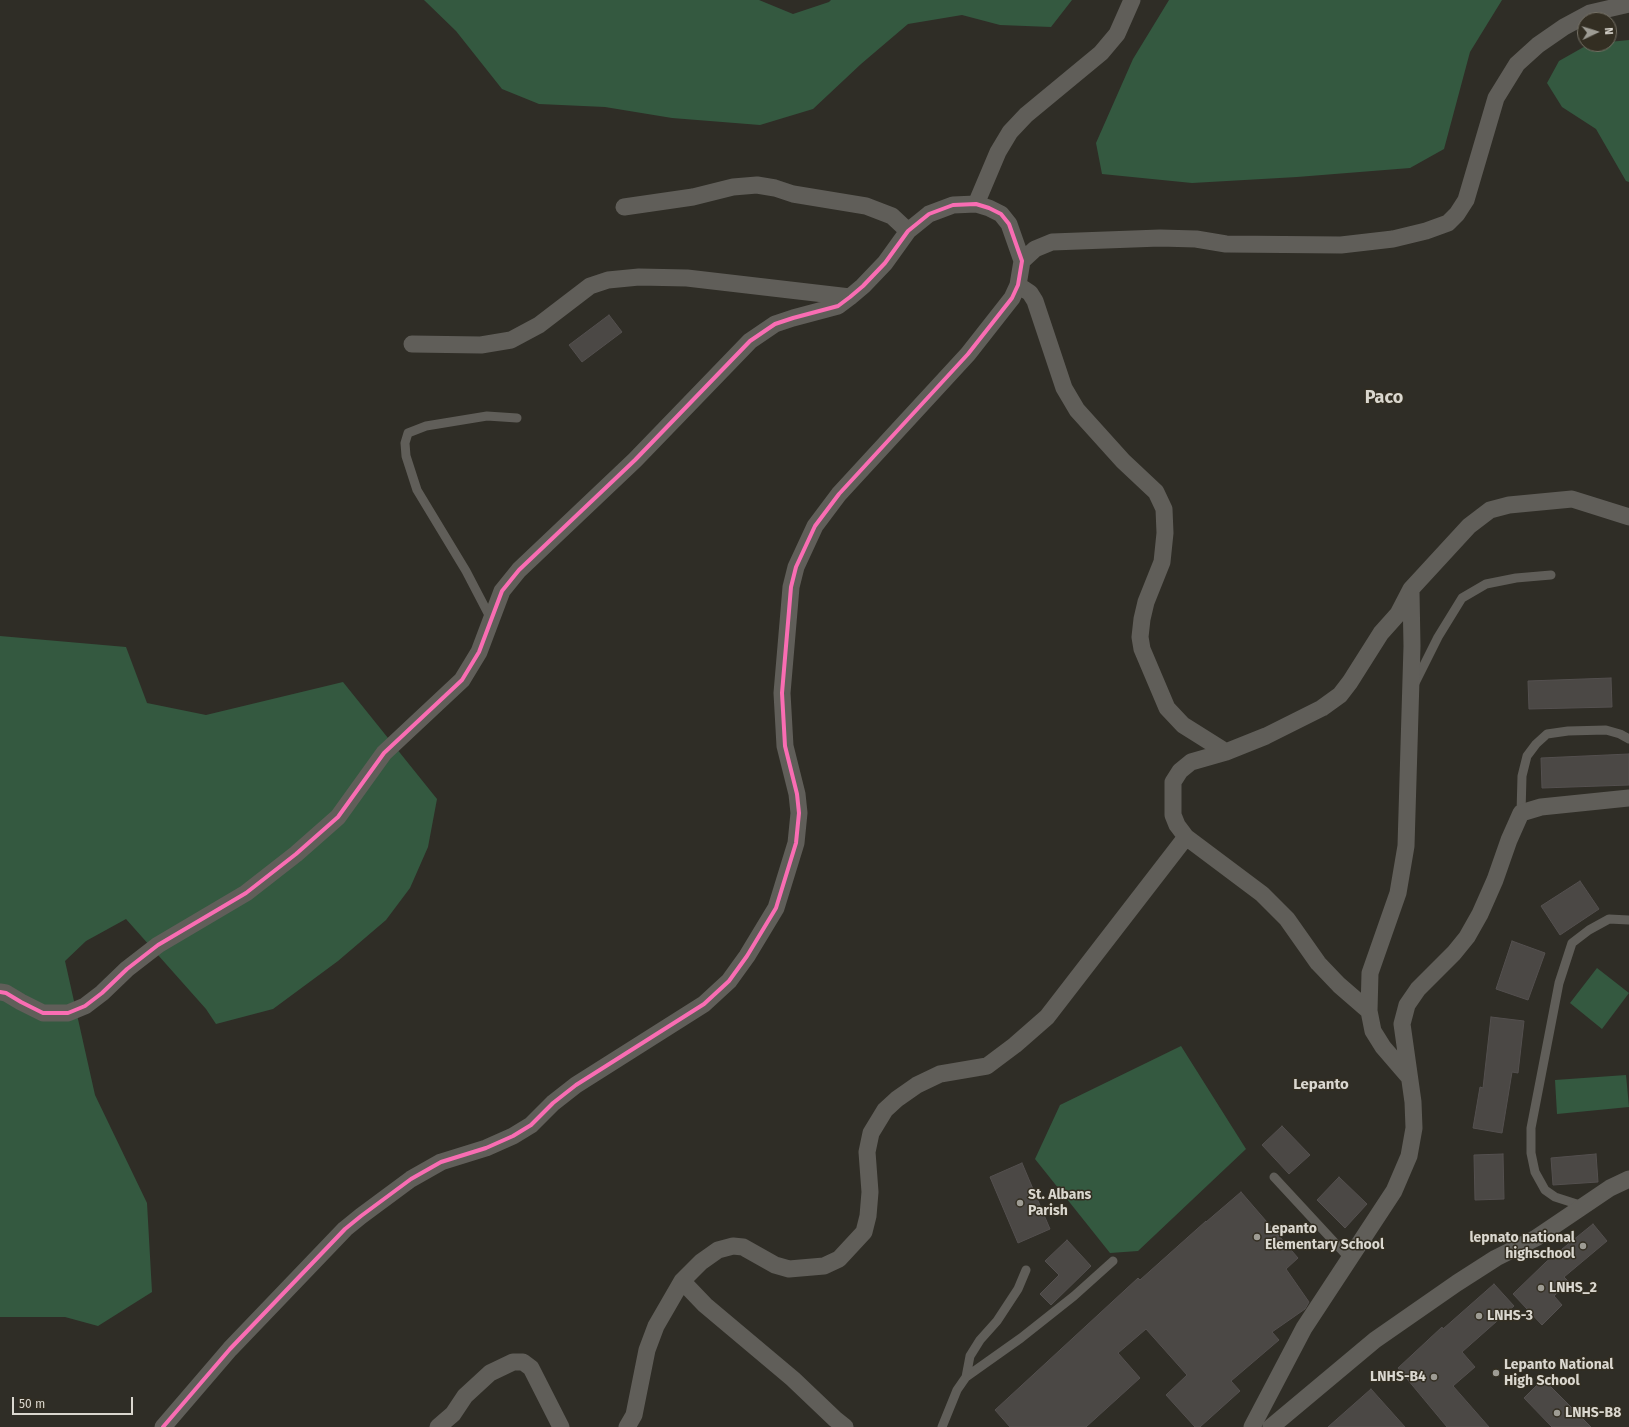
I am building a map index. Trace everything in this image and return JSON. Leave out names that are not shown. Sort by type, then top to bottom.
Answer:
[{"type":"street","points":[[976,204],[998,152],[1010,132],[1026,115],[1101,53],[1117,34],[1132,0]]},
{"type":"street","points":[[1022,261],[1035,249],[1052,242],[1160,238],[1196,239],[1226,244],[1341,245],[1393,239],[1426,231],[1448,223],[1457,214],[1466,200],[1496,98],[1517,64],[1564,27],[1590,13],[1629,4]]},
{"type":"street","points":[[624,207],[693,197],[733,187],[757,185],[775,188],[793,194],[866,206],[892,216],[908,231]]},
{"type":"street","points":[[0,992],[6,993],[43,1013],[68,1013],[85,1006],[102,993],[127,969],[158,946],[246,893],[296,854],[338,817],[384,753],[462,680],[479,652],[502,591],[519,570],[636,460],[750,342],[775,324],[838,306],[863,286],[885,263],[908,231],[929,214],[953,205],[976,204],[1001,214],[1009,224],[1022,261],[1018,285],[1012,298],[968,354],[839,494],[815,526],[796,567],[790,603],[782,692],[785,746],[797,794],[799,813],[796,843],[776,908],[738,968],[729,980],[704,1004],[576,1085],[553,1103],[531,1125],[513,1136],[486,1148],[441,1162],[411,1179],[361,1216],[345,1229],[230,1349],[163,1427]]},
{"type":"street","points":[[412,344],[481,345],[511,340],[538,325],[590,286],[608,280],[639,277],[687,278],[850,297]]},
{"type":"street","points":[[1018,285],[1030,293],[1035,301],[1064,388],[1077,410],[1123,461],[1156,492],[1164,510],[1165,533],[1162,562],[1146,602],[1142,619],[1140,637],[1142,650],[1167,708],[1182,726],[1226,752]]},
{"type":"street","points":[[1369,1012],[1339,985],[1318,963],[1287,919],[1262,894],[1186,837],[1177,825],[1173,814],[1173,782],[1180,771],[1191,762],[1226,752],[1266,736],[1322,708],[1340,695],[1381,633],[1398,614],[1411,589],[1469,526],[1490,510],[1509,505],[1572,499],[1629,517]]},
{"type":"street","points":[[1408,1076],[1383,1047],[1373,1031],[1369,1012],[1370,973],[1398,893],[1406,846],[1409,696],[1412,646],[1411,589]]},
{"type":"street","points":[[1252,1427],[1304,1328],[1394,1191],[1409,1156],[1414,1128],[1413,1102],[1408,1076],[1402,1024],[1407,1005],[1418,989],[1454,953],[1467,937],[1480,914],[1495,880],[1509,840],[1521,813],[1541,807],[1629,798]]},
{"type":"street","points":[[627,1427],[634,1415],[649,1344],[656,1326],[682,1281],[718,1250],[733,1246],[743,1246],[775,1265],[789,1269],[824,1266],[839,1259],[864,1232],[868,1216],[870,1192],[867,1152],[871,1133],[885,1110],[897,1099],[940,1074],[987,1066],[1048,1017],[1186,837]]},
{"type":"street","points":[[1271,1427],[1382,1336],[1457,1283],[1496,1258],[1536,1238],[1610,1188],[1629,1178]]},
{"type":"street","points":[[682,1281],[705,1305],[793,1379],[845,1427]]},
{"type":"street","points":[[438,1427],[452,1414],[465,1396],[485,1378],[513,1362],[522,1362],[531,1368],[561,1427]]},
{"type":"lane","points":[[491,618],[466,571],[418,490],[406,456],[404,443],[408,433],[426,426],[487,416],[517,418]]},
{"type":"lane","points":[[1409,696],[1438,637],[1462,598],[1486,584],[1516,578],[1551,575]]},
{"type":"lane","points":[[1521,813],[1522,776],[1527,756],[1536,744],[1547,734],[1568,731],[1606,730],[1620,734],[1629,739]]},
{"type":"lane","points":[[1583,1206],[1555,1197],[1545,1190],[1535,1172],[1531,1153],[1531,1128],[1559,983],[1572,943],[1589,930],[1609,919],[1629,920]]},
{"type":"lane","points":[[1274,1176],[1349,1258]]},
{"type":"lane","points":[[942,1427],[957,1390],[966,1378],[1021,1338],[1074,1296],[1113,1261]]},
{"type":"lane","points":[[966,1378],[970,1356],[980,1340],[997,1321],[1018,1289],[1026,1270]]},
{"type":"green space","points":[[424,0],[759,0],[793,14],[831,0],[1072,0],[1051,27],[1000,25],[962,15],[908,24],[861,64],[813,109],[760,125],[672,118],[605,107],[539,104],[502,89],[456,31]]},
{"type":"green space","points":[[1169,0],[1502,0],[1470,52],[1444,149],[1410,168],[1297,177],[1192,183],[1102,174],[1096,143],[1133,59]]},
{"type":"green space","points":[[1629,40],[1629,182],[1626,181],[1596,129],[1562,107],[1547,83],[1559,61],[1577,51],[1617,52],[1617,41]]},
{"type":"green space","points":[[0,636],[126,647],[147,703],[206,715],[343,682],[437,799],[428,847],[410,888],[386,920],[338,961],[273,1009],[216,1024],[206,1009],[126,919],[86,941],[65,961],[95,1095],[147,1203],[152,1292],[98,1326],[65,1317],[0,1317]]},
{"type":"green space","points":[[1597,968],[1629,993],[1602,1029],[1570,1003]]},
{"type":"green space","points":[[1181,1046],[1246,1149],[1138,1251],[1110,1253],[1035,1159],[1060,1105]]},
{"type":"green space","points":[[1626,1075],[1629,1107],[1557,1114],[1555,1080]]},
{"type":"building","points":[[609,315],[622,332],[582,362],[569,345]]},
{"type":"building","points":[[1611,678],[1612,707],[1529,709],[1528,681]]},
{"type":"building","points":[[1629,754],[1629,785],[1542,788],[1541,758]]},
{"type":"building","points":[[1580,881],[1599,909],[1560,935],[1541,906]]},
{"type":"building","points":[[1512,941],[1545,953],[1528,1000],[1496,989]]},
{"type":"building","points":[[1491,1017],[1524,1021],[1518,1073],[1512,1072],[1502,1133],[1473,1128],[1480,1087],[1483,1088]]},
{"type":"building","points":[[1282,1126],[1310,1155],[1289,1174],[1262,1145]]},
{"type":"building","points":[[1503,1154],[1504,1199],[1475,1200],[1474,1155]]},
{"type":"building","points":[[1596,1154],[1598,1182],[1553,1185],[1551,1158]]},
{"type":"building","name":"St. Albans Parish","points":[[1022,1163],[1050,1229],[1018,1243],[990,1177]]},
{"type":"building","points":[[1339,1177],[1367,1204],[1345,1228],[1317,1200]]},
{"type":"building","points":[[1241,1192],[1298,1258],[1286,1269],[1309,1302],[1305,1309],[1272,1332],[1279,1340],[1231,1381],[1240,1391],[1200,1427],[1195,1427],[1166,1395],[1187,1375],[1146,1329],[1118,1353],[1140,1378],[1086,1427],[1010,1427],[995,1410],[1138,1278],[1140,1280]]},
{"type":"building","points":[[1593,1224],[1607,1241],[1564,1277],[1569,1282],[1554,1296],[1562,1305],[1542,1325],[1513,1294],[1546,1262]]},
{"type":"building","points":[[1067,1240],[1091,1266],[1051,1305],[1040,1294],[1059,1275],[1045,1261]]},
{"type":"building","name":"LNHS-B4","points":[[1494,1284],[1514,1306],[1462,1352],[1475,1367],[1453,1386],[1489,1427],[1447,1427],[1398,1368],[1442,1327],[1443,1329]]},
{"type":"building","name":"LNHS-B8","points":[[1543,1379],[1591,1427],[1552,1427],[1524,1398]]},
{"type":"building","name":"LNHS-B4","points":[[1371,1389],[1405,1427],[1328,1427]]},
{"type":"cycle path","points":[[0,992],[6,993],[43,1013],[68,1013],[85,1006],[102,993],[127,969],[158,945],[246,893],[296,854],[338,817],[384,753],[462,680],[479,652],[502,591],[519,570],[635,460],[750,341],[775,324],[838,306],[863,286],[885,263],[908,231],[929,214],[953,205],[976,204],[1001,214],[1009,224],[1022,261],[1018,285],[1012,298],[968,354],[839,494],[815,526],[796,567],[791,587],[782,693],[785,746],[797,794],[799,813],[796,843],[776,908],[747,956],[729,981],[704,1004],[576,1085],[553,1103],[531,1125],[513,1136],[486,1148],[441,1162],[411,1179],[361,1216],[345,1229],[230,1349],[163,1427]]},
{"type":"place","name":"St. Albans Parish","points":[[1020,1203]]},
{"type":"place","name":"Lepanto Elementary School","points":[[1257,1237]]},
{"type":"place","name":"lepnato national highschool","points":[[1583,1246]]},
{"type":"place","name":"LNHS_2","points":[[1541,1288]]},
{"type":"place","name":"LNHS-3","points":[[1479,1316]]},
{"type":"place","name":"Lepanto National High School","points":[[1496,1373]]},
{"type":"place","name":"LNHS-B4","points":[[1434,1377]]},
{"type":"place","name":"LNHS-B8","points":[[1557,1413]]},
{"type":"district","name":"Paco","points":[[1384,398]]},
{"type":"district","name":"Lepanto","points":[[1321,1085]]}]
